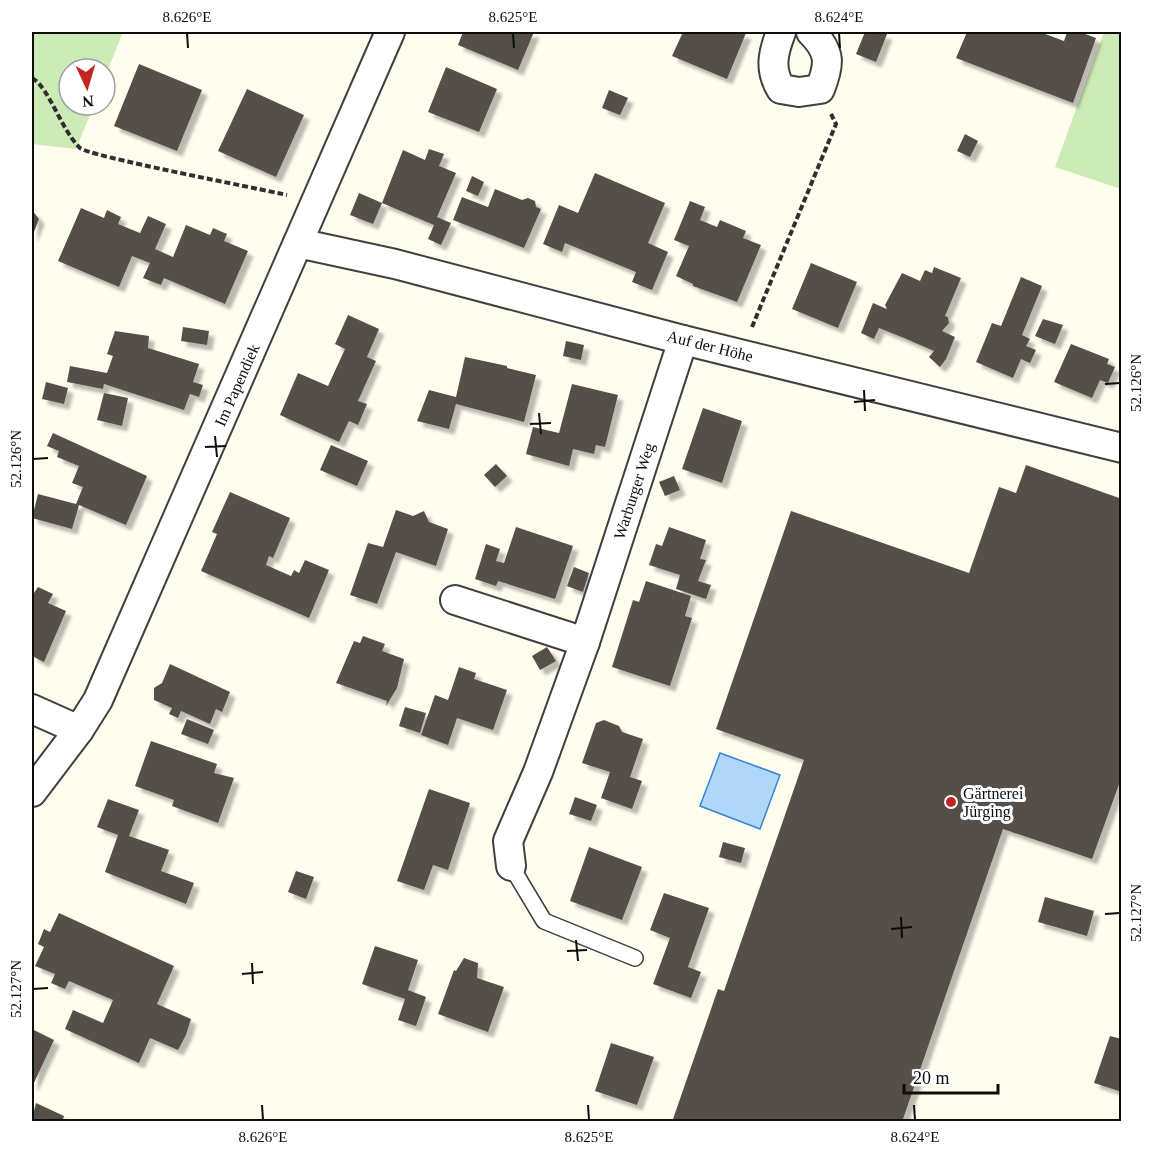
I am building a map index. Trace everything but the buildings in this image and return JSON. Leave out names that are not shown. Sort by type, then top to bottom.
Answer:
[{"type":"street","name":"Im Papendiek","points":[[32,792],[79,730],[98,700],[390,32]]},
{"type":"street","points":[[781,32],[775,48],[773,76],[781,89],[799,92],[820,89],[828,69],[826,50],[811,32]]},
{"type":"street","name":"Auf der Höhe","points":[[298,243],[395,264],[683,339],[1122,448]]},
{"type":"street","name":"Warburger Weg","points":[[510,866],[508,841],[538,772],[585,642],[683,339]]},
{"type":"street","points":[[455,600],[585,642]]},
{"type":"street","points":[[32,709],[79,730]]},
{"type":"lane","points":[[510,866],[544,921],[635,958]]},
{"type":"path","points":[[32,78],[42,82],[59,120],[82,150],[317,201]]},
{"type":"path","points":[[742,353],[836,124],[820,89]]},
{"type":"green space","points":[[32,32],[123,32],[113,57],[57,57],[57,117],[89,117],[76,149],[32,144]]},
{"type":"green space","points":[[1104,32],[1121,32],[1121,189],[1055,167]]},
{"type":"water","points":[[720,753],[780,775],[760,829],[700,806]]},
{"type":"place","name":"Gärtnerei Jürging","points":[[951,802]]}]
